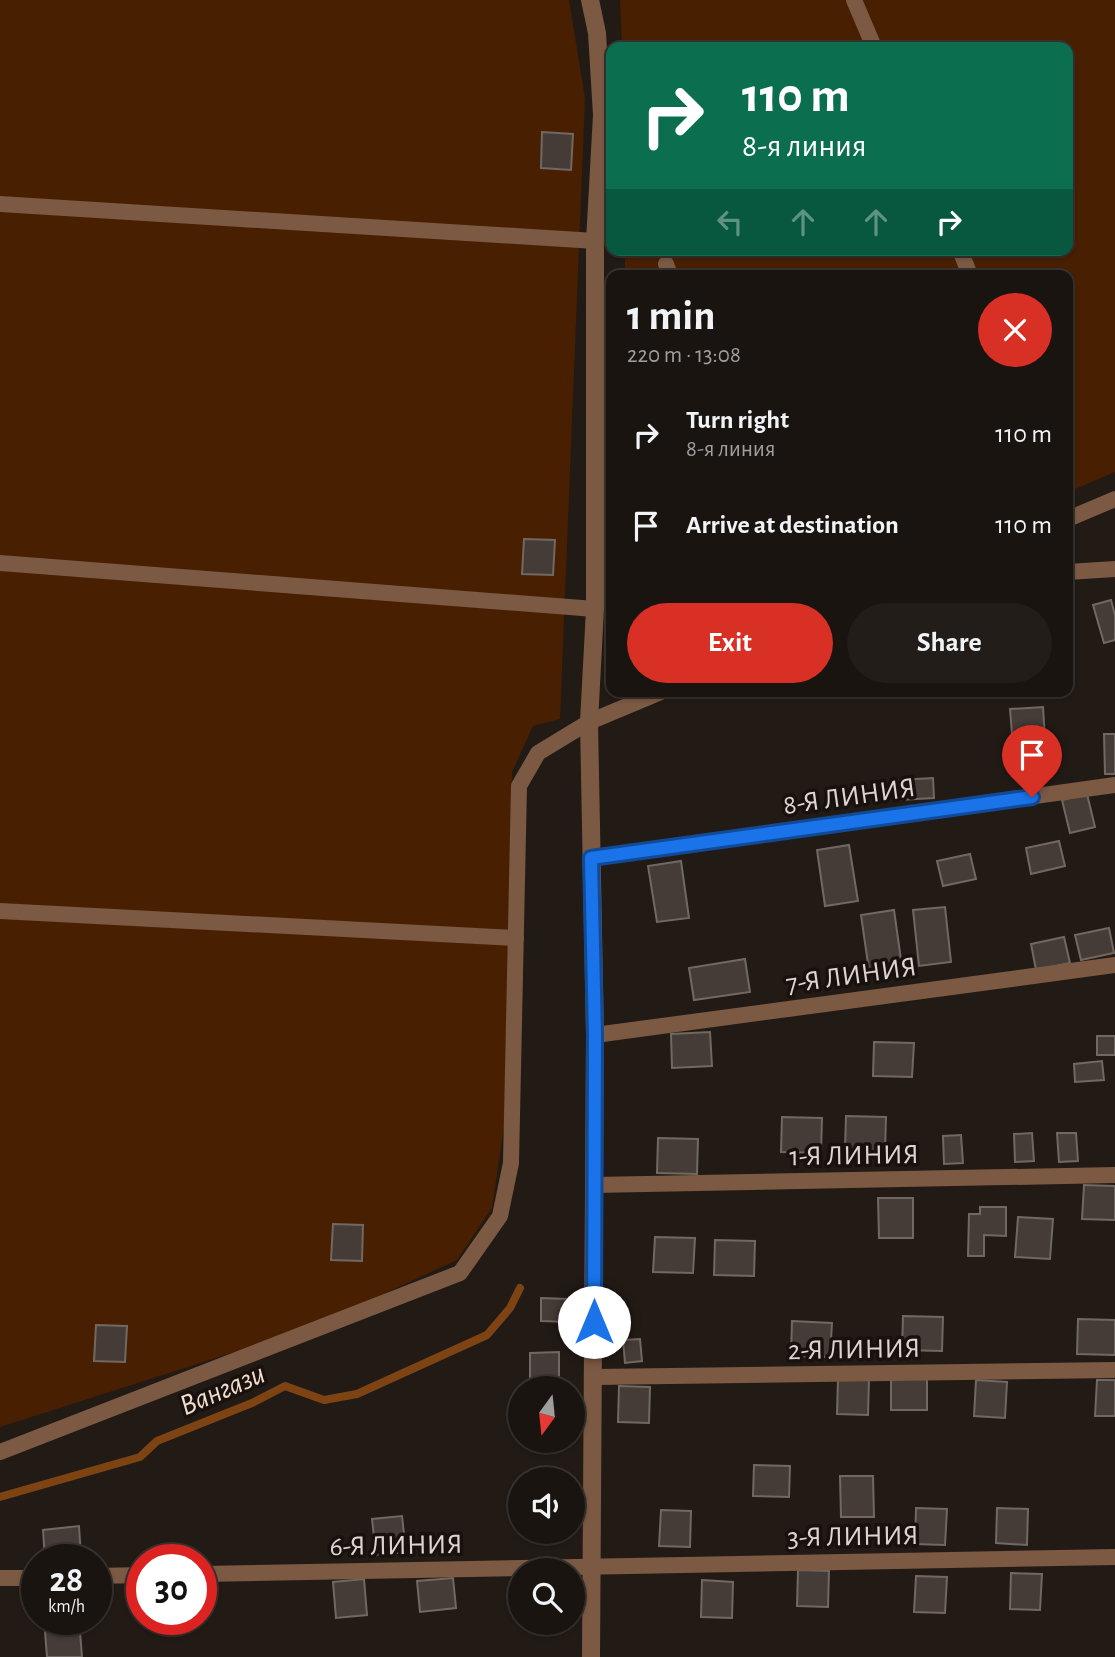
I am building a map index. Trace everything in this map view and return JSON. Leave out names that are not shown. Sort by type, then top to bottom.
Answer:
[{"type":"street","points":[[590,0],[597,33],[603,115],[595,241],[594,609],[589,722],[595,1035],[592,1657]]},
{"type":"lane","points":[[854,0],[872,42]]},
{"type":"lane","points":[[0,204],[595,241]]},
{"type":"lane","points":[[1073,513],[1115,499]]},
{"type":"lane","points":[[0,563],[594,609]]},
{"type":"lane","points":[[1073,572],[1115,569]]},
{"type":"lane","points":[[0,1451],[460,1273],[500,1216],[511,1163],[519,786],[538,753],[589,722],[649,697]]},
{"type":"lane","name":"8-Я ЛИНИЯ","points":[[591,858],[1115,785]]},
{"type":"lane","points":[[0,911],[516,938]]},
{"type":"lane","name":"7-Я ЛИНИЯ","points":[[595,1035],[1115,965]]},
{"type":"lane","name":"1-Я ЛИНИЯ","points":[[593,1185],[1115,1175]]},
{"type":"lane","name":"2-Я ЛИНИЯ","points":[[594,1377],[1115,1370]]},
{"type":"lane","name":"3-Я ЛИНИЯ","points":[[592,1566],[1115,1557]]},
{"type":"lane","name":"6-Я ЛИНИЯ","points":[[217,1574],[592,1566]]},
{"type":"lane","points":[[0,1578],[21,1578]]},
{"type":"shaded area","points":[[0,0],[569,0],[585,98],[560,719],[533,726],[512,772],[504,1126],[492,1208],[457,1260],[310,1328],[0,1427]]},
{"type":"shaded area","points":[[620,0],[1115,0],[1115,472],[1073,490],[1073,270],[625,270],[625,256],[1073,256],[1073,42],[622,42]]},
{"type":"building","points":[[542,132],[573,134],[571,170],[541,168]]},
{"type":"building","points":[[524,539],[555,540],[553,575],[522,574]]},
{"type":"building","points":[[1111,600],[1115,615],[1115,640],[1104,643],[1093,605]]},
{"type":"building","points":[[1043,707],[1046,756],[1014,759],[1010,709]]},
{"type":"building","points":[[1104,734],[1115,734],[1115,774],[1105,774]]},
{"type":"building","points":[[933,778],[934,798],[899,800],[898,780]]},
{"type":"building","points":[[1087,794],[1095,827],[1070,833],[1062,800]]},
{"type":"building","points":[[1059,841],[1065,866],[1031,874],[1026,848]]},
{"type":"building","points":[[849,845],[858,901],[825,906],[817,850]]},
{"type":"building","points":[[970,854],[976,879],[943,886],[937,861]]},
{"type":"building","points":[[681,861],[689,918],[657,922],[648,866]]},
{"type":"building","points":[[945,907],[951,962],[919,966],[913,910]]},
{"type":"building","points":[[894,910],[902,967],[869,971],[861,915]]},
{"type":"building","points":[[1109,928],[1114,953],[1081,960],[1075,935]]},
{"type":"building","points":[[1064,937],[1070,963],[1036,970],[1031,944]]},
{"type":"building","points":[[745,959],[750,992],[694,1000],[689,968]]},
{"type":"building","points":[[710,1032],[712,1066],[672,1068],[671,1034]]},
{"type":"building","points":[[1097,1036],[1115,1036],[1115,1055],[1097,1055]]},
{"type":"building","points":[[874,1042],[914,1043],[912,1077],[873,1076]]},
{"type":"building","points":[[1102,1061],[1104,1080],[1075,1082],[1074,1064]]},
{"type":"building","points":[[846,1116],[886,1117],[885,1152],[845,1150]]},
{"type":"building","points":[[782,1117],[822,1118],[821,1153],[781,1152]]},
{"type":"building","points":[[1032,1133],[1034,1161],[1015,1162],[1014,1134]]},
{"type":"building","points":[[1057,1133],[1076,1133],[1078,1161],[1059,1162]]},
{"type":"building","points":[[961,1135],[963,1163],[944,1164],[943,1136]]},
{"type":"building","points":[[658,1138],[698,1139],[697,1174],[657,1173]]},
{"type":"building","points":[[1084,1185],[1115,1186],[1115,1220],[1082,1219]]},
{"type":"building","points":[[878,1198],[913,1198],[913,1238],[879,1238]]},
{"type":"building","points":[[980,1207],[1006,1207],[1006,1236],[984,1235],[984,1256],[968,1256],[969,1214],[980,1214]]},
{"type":"building","points":[[1018,1217],[1053,1219],[1050,1259],[1015,1257]]},
{"type":"building","points":[[333,1224],[363,1225],[362,1261],[331,1260]]},
{"type":"building","points":[[655,1237],[695,1238],[693,1273],[653,1272]]},
{"type":"building","points":[[715,1240],[755,1241],[754,1276],[714,1275]]},
{"type":"building","points":[[541,1298],[569,1299],[569,1322],[541,1321]]},
{"type":"building","points":[[903,1316],[943,1317],[942,1351],[902,1350]]},
{"type":"building","points":[[1078,1319],[1115,1320],[1115,1355],[1077,1354]]},
{"type":"building","points":[[792,1321],[832,1323],[830,1357],[791,1356]]},
{"type":"building","points":[[96,1325],[127,1326],[125,1362],[94,1361]]},
{"type":"building","points":[[640,1339],[642,1361],[625,1363],[623,1340]]},
{"type":"building","points":[[559,1352],[559,1376],[530,1376],[530,1353]]},
{"type":"building","points":[[838,1378],[869,1379],[868,1415],[837,1414]]},
{"type":"building","points":[[891,1379],[927,1379],[927,1410],[891,1410]]},
{"type":"building","points":[[976,1380],[1007,1382],[1005,1418],[974,1416]]},
{"type":"building","points":[[1097,1380],[1115,1380],[1115,1416],[1095,1416]]},
{"type":"building","points":[[619,1386],[650,1387],[649,1423],[618,1422]]},
{"type":"building","points":[[754,1465],[790,1466],[789,1497],[753,1496]]},
{"type":"building","points":[[840,1476],[873,1476],[874,1517],[841,1517]]},
{"type":"building","points":[[916,1508],[947,1509],[945,1545],[915,1544]]},
{"type":"building","points":[[997,1508],[1028,1509],[1027,1545],[996,1543]]},
{"type":"building","points":[[661,1510],[691,1511],[690,1547],[659,1546]]},
{"type":"building","points":[[402,1516],[406,1552],[376,1555],[372,1519]]},
{"type":"building","points":[[79,1526],[80,1544],[44,1544],[43,1530]]},
{"type":"building","points":[[798,1570],[829,1571],[828,1607],[797,1606]]},
{"type":"building","points":[[1011,1573],[1042,1574],[1040,1610],[1010,1609]]},
{"type":"building","points":[[916,1576],[947,1577],[945,1613],[914,1612]]},
{"type":"building","points":[[453,1578],[456,1608],[420,1612],[417,1581]]},
{"type":"building","points":[[364,1579],[367,1615],[336,1618],[333,1582]]},
{"type":"building","points":[[702,1580],[733,1582],[732,1618],[701,1617]]},
{"type":"building","points":[[45,1635],[80,1635],[82,1657],[47,1657]]},
{"type":"waterway","name":"Вангази","points":[[0,1497],[140,1457],[157,1441],[252,1403],[285,1386],[324,1400],[357,1394],[487,1335],[510,1308],[520,1288]]},
{"type":"route","points":[[594,1322],[595,1035],[591,858],[1032,797]]}]
